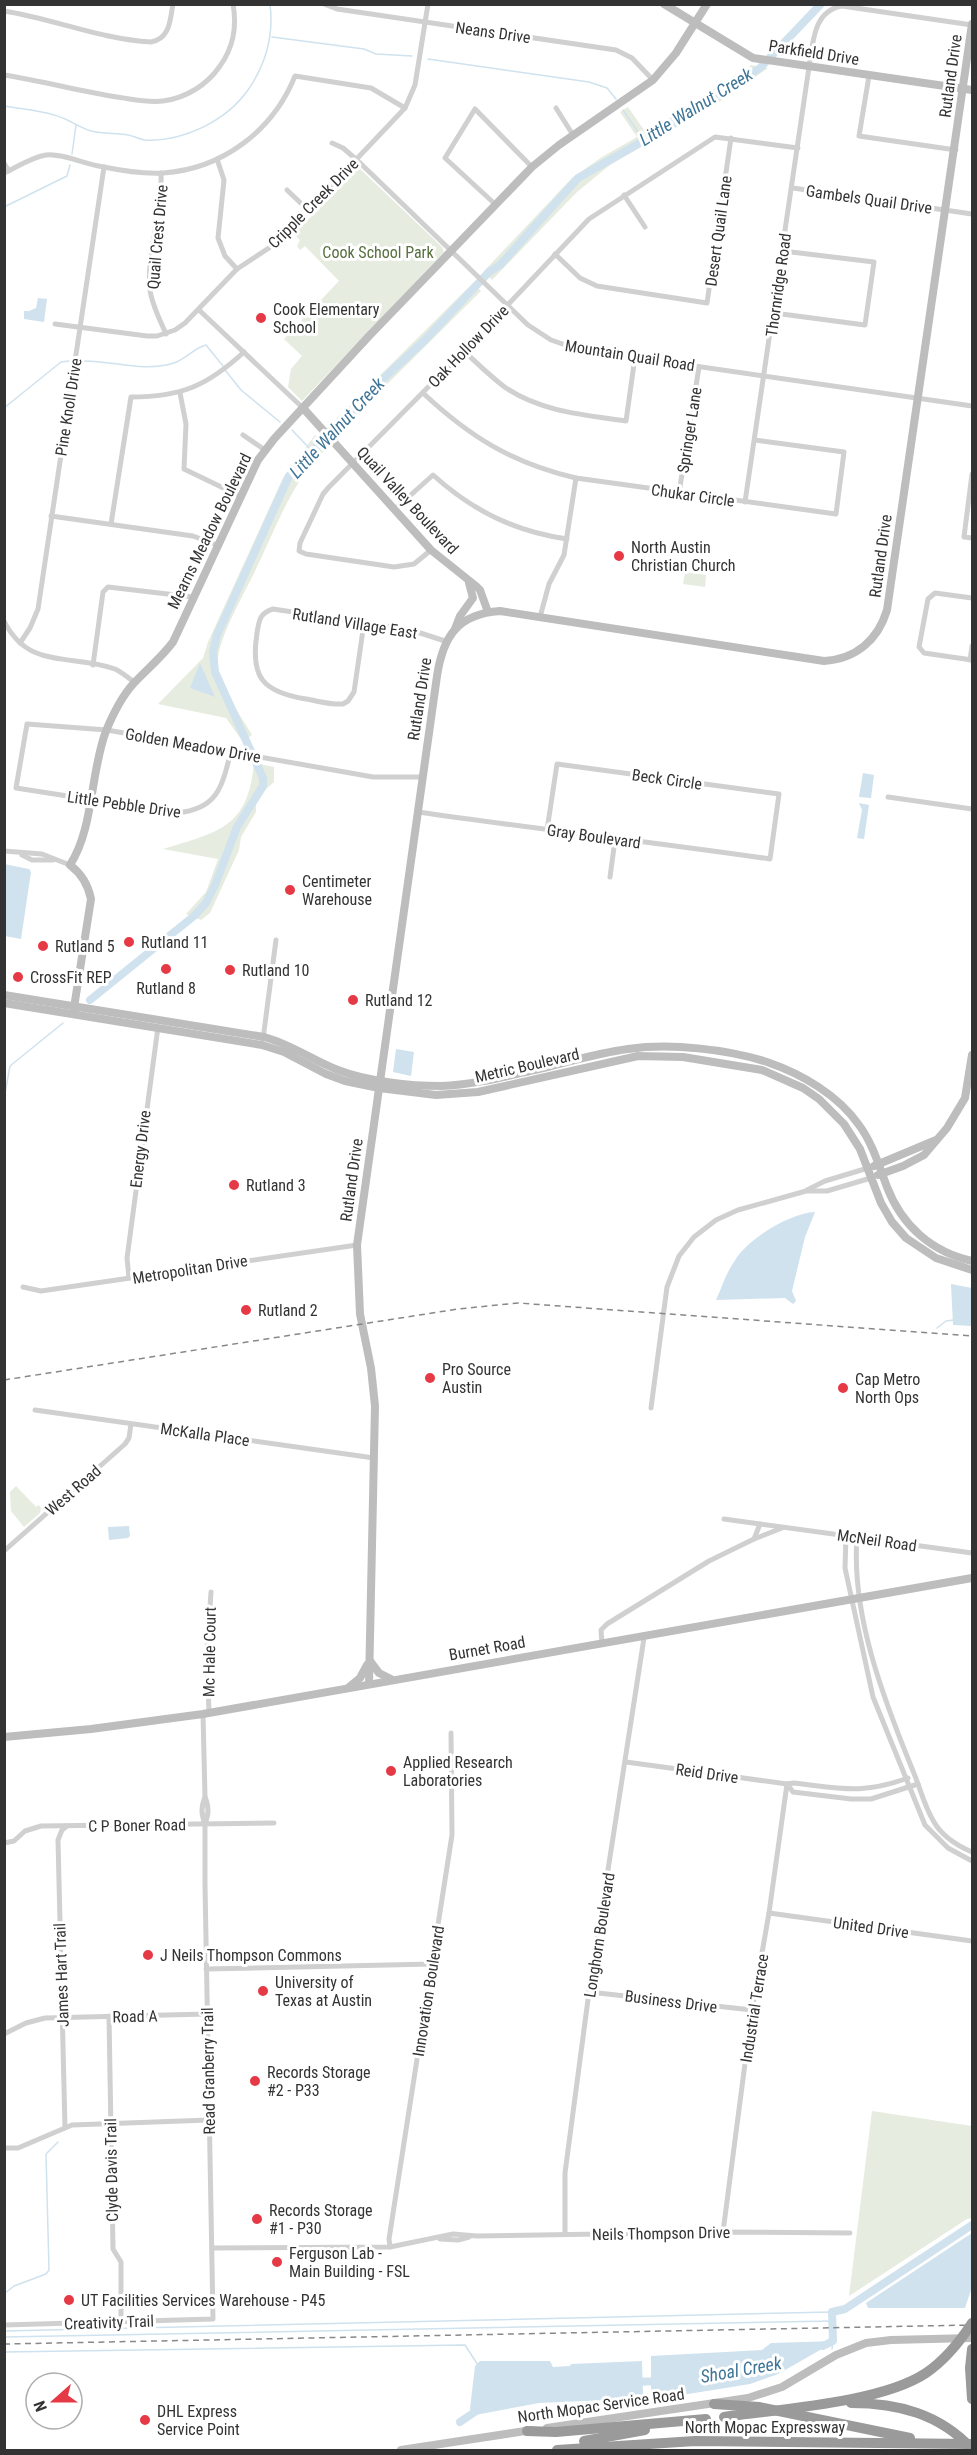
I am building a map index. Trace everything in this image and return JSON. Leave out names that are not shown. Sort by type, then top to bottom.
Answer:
[{"type":"highway","points":[[527,2431],[556,2432],[724,2417],[830,2402],[886,2391],[924,2374],[952,2351],[972,2323]]},
{"type":"highway","points":[[972,2349],[970,2368],[972,2399]]},
{"type":"highway","points":[[830,2402],[873,2403],[908,2409],[943,2424],[971,2448]]},
{"type":"highway","points":[[714,2404],[779,2410],[928,2443]]},
{"type":"highway","points":[[549,2451],[571,2443],[706,2419]]},
{"type":"highway","name":"North Mopac Expressway","points":[[558,2451],[695,2441],[928,2443],[971,2448]]},
{"type":"highway","points":[[628,2451],[712,2447],[971,2448]]},
{"type":"street","points":[[4,11],[82,31],[148,42],[158,40],[165,35],[173,4]]},
{"type":"street","points":[[4,75],[145,101],[176,98],[203,84],[223,62],[233,36],[233,4]]},
{"type":"street","name":"Neans Drive","points":[[324,4],[337,9],[616,50],[632,58],[652,80]]},
{"type":"street","name":"Cripple Creek Drive","points":[[166,334],[180,327],[199,310],[237,269],[272,248],[405,108],[416,85],[428,4]]},
{"type":"street","name":"Parkfield Drive","points":[[664,4],[753,58],[968,90]]},
{"type":"street","name":"Mearns Meadow Boulevard","points":[[70,865],[83,839],[96,764],[114,712],[134,682],[160,660],[173,642],[240,496],[265,450],[369,336],[532,167],[573,135],[637,93],[670,62],[707,4]]},
{"type":"street","name":"Thornridge Road","points":[[745,502],[809,67],[818,22],[832,9],[839,6],[972,24]]},
{"type":"street","name":"Rutland Drive","points":[[369,1684],[374,1395],[360,1314],[357,1245],[438,667],[445,641],[467,620],[488,612],[500,611],[816,660],[833,660],[855,653],[876,636],[887,610],[946,211],[968,90],[972,24]]},
{"type":"street","points":[[4,163],[7,172],[47,155],[58,155],[104,168],[139,173],[161,173],[198,167],[217,159],[244,142],[271,119],[295,76],[371,88],[405,108]]},
{"type":"street","points":[[869,76],[859,136],[956,150]]},
{"type":"street","points":[[556,108],[573,135]]},
{"type":"street","points":[[496,206],[445,158],[475,109],[532,167]]},
{"type":"street","name":"Oak Hollow Drive","points":[[431,550],[414,564],[394,567],[299,551],[300,543],[323,494],[596,213],[708,140],[719,137],[731,138],[798,148]]},
{"type":"street","name":"Desert Quail Lane","points":[[555,254],[580,278],[597,286],[707,303],[731,138]]},
{"type":"street","name":"Mountain Quail Road","points":[[332,143],[343,148],[357,160],[535,331],[559,344],[577,349],[972,406]]},
{"type":"street","points":[[217,159],[224,180],[218,228],[219,243],[225,256],[237,269]]},
{"type":"street","name":"Pine Knoll Drive","points":[[20,644],[38,609],[104,168]]},
{"type":"street","name":"Quail Crest Drive","points":[[161,173],[162,194],[150,283],[152,300],[166,334]]},
{"type":"street","name":"Gambels Quail Drive","points":[[793,188],[972,214]]},
{"type":"street","points":[[287,190],[308,210]]},
{"type":"street","points":[[624,195],[645,227]]},
{"type":"street","points":[[774,314],[865,325],[874,262],[783,251]]},
{"type":"street","name":"Quail Valley Boulevard","points":[[199,310],[303,408],[431,550],[480,590],[488,612]]},
{"type":"street","points":[[55,324],[147,336],[166,334]]},
{"type":"street","points":[[464,351],[498,382],[534,403],[565,412],[626,421],[635,357]]},
{"type":"street","points":[[111,524],[131,397],[180,393],[199,386],[226,368],[244,352]]},
{"type":"street","name":"Springer Lane","points":[[679,493],[699,367]]},
{"type":"street","points":[[180,393],[186,424],[184,469],[240,496]]},
{"type":"street","name":"Chukar Circle","points":[[423,393],[463,428],[497,450],[542,469],[576,478],[836,514],[844,452],[755,440]]},
{"type":"street","points":[[243,435],[265,450]]},
{"type":"street","points":[[972,474],[964,537],[972,538]]},
{"type":"street","points":[[394,510],[433,476],[470,506],[499,521],[526,531],[567,539]]},
{"type":"street","points":[[540,616],[549,584],[564,555],[576,478]]},
{"type":"street","points":[[51,516],[193,536],[218,545]]},
{"type":"street","points":[[454,631],[460,616],[473,598],[472,588],[467,579]]},
{"type":"street","points":[[93,664],[103,592],[108,587],[193,597]]},
{"type":"street","points":[[972,598],[935,592],[931,594],[919,647],[920,651],[925,653],[971,660],[972,646]]},
{"type":"street","name":"Rutland Village East","points":[[364,623],[354,692],[348,701],[337,705],[282,695],[265,684],[257,670],[254,651],[259,619],[264,612],[273,609],[411,630],[445,641]]},
{"type":"street","points":[[4,621],[20,644],[47,657],[115,669],[134,682]]},
{"type":"street","name":"Golden Meadow Drive","points":[[16,788],[27,724],[107,730],[373,777],[423,777]]},
{"type":"street","name":"Little Pebble Drive","points":[[16,788],[177,813],[199,809],[209,803],[223,782],[231,751]]},
{"type":"street","name":"Beck Circle","points":[[547,830],[556,764],[779,794],[770,859]]},
{"type":"street","points":[[888,797],[972,809]]},
{"type":"street","name":"Gray Boulevard","points":[[418,812],[770,859]]},
{"type":"street","points":[[610,877],[615,840]]},
{"type":"street","points":[[4,852],[20,854],[32,860],[53,860],[70,865],[83,877],[88,886],[91,899],[73,1010]]},
{"type":"street","points":[[263,1041],[276,940]]},
{"type":"street","name":"Metric Boulevard","points":[[4,995],[73,1010],[263,1041],[283,1047],[333,1077],[436,1095],[616,1060],[645,1052],[779,1071],[808,1081],[841,1104],[860,1126],[897,1208],[911,1228],[941,1256],[972,1261]]},
{"type":"street","name":"Metric Boulevard","points":[[4,1003],[73,1010]]},
{"type":"street","name":"Energy Drive","points":[[129,1278],[126,1258],[158,1024]]},
{"type":"street","points":[[965,1098],[972,1055]]},
{"type":"street","name":"Metric Boulevard","points":[[779,1071],[834,1112],[854,1138],[868,1167],[881,1203],[898,1228],[920,1249],[972,1270]]},
{"type":"street","points":[[806,1191],[827,1191],[871,1178],[909,1163],[928,1151],[927,1147],[936,1140],[957,1114],[972,1090]]},
{"type":"street","points":[[651,1408],[667,1287],[674,1266],[685,1247],[704,1228],[728,1214],[806,1191],[825,1181],[879,1164],[936,1140]]},
{"type":"street","name":"Metropolitan Drive","points":[[23,1287],[41,1291],[357,1245]]},
{"type":"street","name":"McKalla Place","points":[[35,1410],[374,1458]]},
{"type":"street","name":"West Road","points":[[4,1551],[125,1444],[129,1438],[131,1424]]},
{"type":"street","name":"McNeil Road","points":[[724,1519],[972,1553]]},
{"type":"street","points":[[754,1539],[760,1524]]},
{"type":"street","name":"McNeil Road","points":[[602,1644],[601,1630],[607,1624],[709,1561],[782,1528]]},
{"type":"street","points":[[846,1535],[845,1562],[882,1694],[929,1813],[938,1828],[957,1844],[972,1852]]},
{"type":"street","points":[[857,1537],[856,1600],[868,1681],[925,1825],[951,1851],[972,1861]]},
{"type":"street","name":"Burnet Road","points":[[4,1737],[92,1729],[206,1714],[972,1578]]},
{"type":"street","name":"Mc Hale Court","points":[[206,1714],[211,1592]]},
{"type":"street","name":"Longhorn Boulevard","points":[[565,2234],[565,2174],[589,1992],[644,1638]]},
{"type":"street","points":[[369,1659],[379,1673],[395,1679]]},
{"type":"street","points":[[347,1688],[363,1675],[369,1659]]},
{"type":"street","name":"Read Granberry Trail","points":[[206,1714],[205,1797],[208,1815],[205,1824],[206,1969],[213,2319]]},
{"type":"street","name":"Innovation Boulevard","points":[[390,2247],[389,2239],[452,1835],[451,1733]]},
{"type":"street","name":"Reid Drive","points":[[626,1762],[787,1784],[794,1782],[861,1790],[878,1788],[915,1776]]},
{"type":"street","name":"Reid Drive","points":[[787,1784],[793,1792],[861,1799],[880,1797],[918,1784]]},
{"type":"street","name":"Industrial Terrace","points":[[723,2232],[752,2010],[769,1913],[787,1784]]},
{"type":"street","name":"C P Boner Road","points":[[4,1844],[14,1841],[25,1831],[41,1827],[274,1823]]},
{"type":"street","name":"James Hart Trail","points":[[65,2128],[58,1840],[62,1830],[68,1826]]},
{"type":"street","name":"United Drive","points":[[769,1913],[972,1941]]},
{"type":"street","points":[[206,1969],[432,1964]]},
{"type":"street","name":"Business Drive","points":[[589,1992],[752,2010]]},
{"type":"street","name":"Road A","points":[[4,2034],[35,2020],[63,2017],[207,2014]]},
{"type":"street","name":"Clyde Davis Trail","points":[[109,2016],[113,2249],[121,2262],[121,2321]]},
{"type":"street","points":[[4,2148],[18,2148],[72,2125],[210,2120]]},
{"type":"street","name":"Neils Thompson Drive","points":[[212,2248],[390,2247],[435,2239],[458,2240],[472,2236],[723,2232],[850,2233]]},
{"type":"street","name":"Creativity Trail","points":[[4,2325],[213,2319]]},
{"type":"street","name":"North Mopac Service Road","points":[[401,2451],[748,2398],[782,2387],[836,2355],[866,2343],[891,2340],[972,2338]]},
{"type":"green space","points":[[751,65],[768,68],[719,102],[610,165],[577,192],[492,280],[484,271],[572,178],[637,137],[620,112],[628,107],[646,133]]},
{"type":"green space","name":"Cook School Park","points":[[359,168],[442,247],[444,252],[302,401],[288,387],[291,369],[302,356],[284,339],[339,281],[305,246],[300,250],[297,246],[300,240],[294,234]]},
{"type":"green space","points":[[473,283],[481,291],[335,436],[327,428]]},
{"type":"green space","points":[[315,435],[327,448],[294,490],[231,619],[220,647],[218,670],[220,678],[252,735],[243,742],[226,718],[158,704],[203,658],[208,642],[283,478]]},
{"type":"green space","points":[[685,572],[706,575],[705,587],[683,584]]},
{"type":"green space","points":[[254,763],[274,767],[274,782],[256,804],[256,812],[241,837],[239,850],[210,913],[201,920],[186,914],[206,892],[218,859],[163,849],[200,838],[227,824],[245,801],[251,785]]},
{"type":"green space","points":[[16,1486],[36,1507],[39,1505],[41,1508],[40,1513],[24,1527],[11,1511],[10,1492]]},
{"type":"green space","points":[[872,2111],[972,2126],[972,2218],[967,2219],[849,2296]]},
{"type":"water","points":[[38,298],[47,299],[44,322],[24,319],[24,311],[36,308]]},
{"type":"water","points":[[200,663],[215,697],[190,688]]},
{"type":"water","points":[[863,773],[874,775],[871,798],[859,797]]},
{"type":"water","points":[[859,803],[869,805],[864,839],[857,838],[862,810]]},
{"type":"water","points":[[4,864],[29,869],[31,872],[21,939],[5,936]]},
{"type":"water","points":[[396,1049],[414,1052],[411,1076],[393,1072]]},
{"type":"water","points":[[815,1212],[805,1237],[792,1291],[796,1301],[793,1304],[785,1298],[716,1300],[731,1266],[740,1253],[759,1236],[782,1222],[805,1213]]},
{"type":"water","points":[[951,1284],[972,1288],[972,1326],[953,1325]]},
{"type":"water","points":[[129,1526],[130,1536],[128,1538],[109,1540],[108,1527]]},
{"type":"water","points":[[972,2233],[972,2287],[965,2308],[868,2308],[866,2303]]},
{"type":"water","points":[[836,2341],[778,2374],[750,2384],[651,2400],[651,2356],[762,2350],[771,2343]]},
{"type":"water","points":[[480,2361],[550,2361],[553,2367],[642,2361],[643,2395],[608,2400],[539,2403],[475,2415],[470,2409],[475,2366]]},
{"type":"waterway","points":[[4,106],[54,115],[91,131],[128,135],[145,140],[159,140],[188,133],[216,120],[239,101],[248,90],[260,70],[270,38],[270,4]]},
{"type":"waterway","name":"Little Walnut Creek","points":[[90,1000],[194,916],[206,903],[237,827],[263,786],[263,778],[215,672],[213,652],[217,635],[289,476],[369,392],[425,340],[489,272],[500,265],[578,178],[682,119],[760,68],[821,4]]},
{"type":"waterway","points":[[272,37],[364,49],[376,54],[412,56]]},
{"type":"waterway","points":[[428,59],[589,82],[607,88],[616,99]]},
{"type":"waterway","points":[[623,110],[644,141]]},
{"type":"waterway","points":[[72,154],[76,125]]},
{"type":"waterway","points":[[4,207],[67,176],[70,165]]},
{"type":"waterway","points":[[81,361],[162,366],[174,363],[206,345],[223,366]]},
{"type":"waterway","points":[[4,408],[61,362],[69,361]]},
{"type":"waterway","points":[[225,370],[241,390],[280,422]]},
{"type":"waterway","points":[[292,430],[312,451]]},
{"type":"waterway","name":"Little Walnut Creek","points":[[4,1099],[10,1066],[63,1023]]},
{"type":"waterway","points":[[937,1328],[946,1321],[954,1320]]},
{"type":"waterway","points":[[4,2294],[14,2286],[46,2274],[49,2270],[46,2154],[58,2142]]},
{"type":"waterway","name":"Shoal Creek","points":[[823,2346],[833,2341],[832,2312],[845,2309],[972,2225]]},
{"type":"waterway","points":[[4,2331],[832,2312]]},
{"type":"waterway","points":[[4,2337],[832,2321]]},
{"type":"waterway","name":"Shoal Creek","points":[[832,2349],[833,2341]]},
{"type":"waterway","points":[[4,2352],[465,2345],[478,2365]]},
{"type":"waterway","name":"Shoal Creek","points":[[633,2382],[662,2381]]},
{"type":"waterway","name":"Shoal Creek","points":[[460,2422],[482,2407]]},
{"type":"railway","points":[[4,1380],[458,1309],[518,1303],[972,1336]]},
{"type":"railway","points":[[4,2344],[972,2325]]},
{"type":"place","name":"Cook Elementary School","points":[[261,318]]},
{"type":"place","name":"North Austin Christian Church","points":[[619,556]]},
{"type":"place","name":"Centimeter Warehouse","points":[[290,890]]},
{"type":"place","name":"Rutland 11","points":[[129,942]]},
{"type":"place","name":"Rutland 5","points":[[43,946]]},
{"type":"place","name":"Rutland 8","points":[[166,969]]},
{"type":"place","name":"Rutland 10","points":[[230,970]]},
{"type":"place","name":"CrossFit REP","points":[[18,977]]},
{"type":"place","name":"Rutland 12","points":[[353,1000]]},
{"type":"place","name":"Rutland 3","points":[[234,1185]]},
{"type":"place","name":"Rutland 2","points":[[246,1310]]},
{"type":"place","name":"Pro Source Austin","points":[[430,1378]]},
{"type":"place","name":"Cap Metro North Ops","points":[[843,1388]]},
{"type":"place","name":"Applied Research Laboratories","points":[[391,1771]]},
{"type":"place","name":"J Neils Thompson Commons","points":[[148,1955]]},
{"type":"place","name":"University of Texas at Austin","points":[[263,1991]]},
{"type":"place","name":"Records Storage #2 - P33","points":[[255,2081]]},
{"type":"place","name":"Records Storage #1 - P30","points":[[257,2219]]},
{"type":"place","name":"Ferguson Lab - Main Building - FSL","points":[[277,2262]]},
{"type":"place","name":"UT Facilities Services Warehouse - P45","points":[[69,2300]]},
{"type":"place","name":"DHL Express Service Point","points":[[145,2420]]}]
